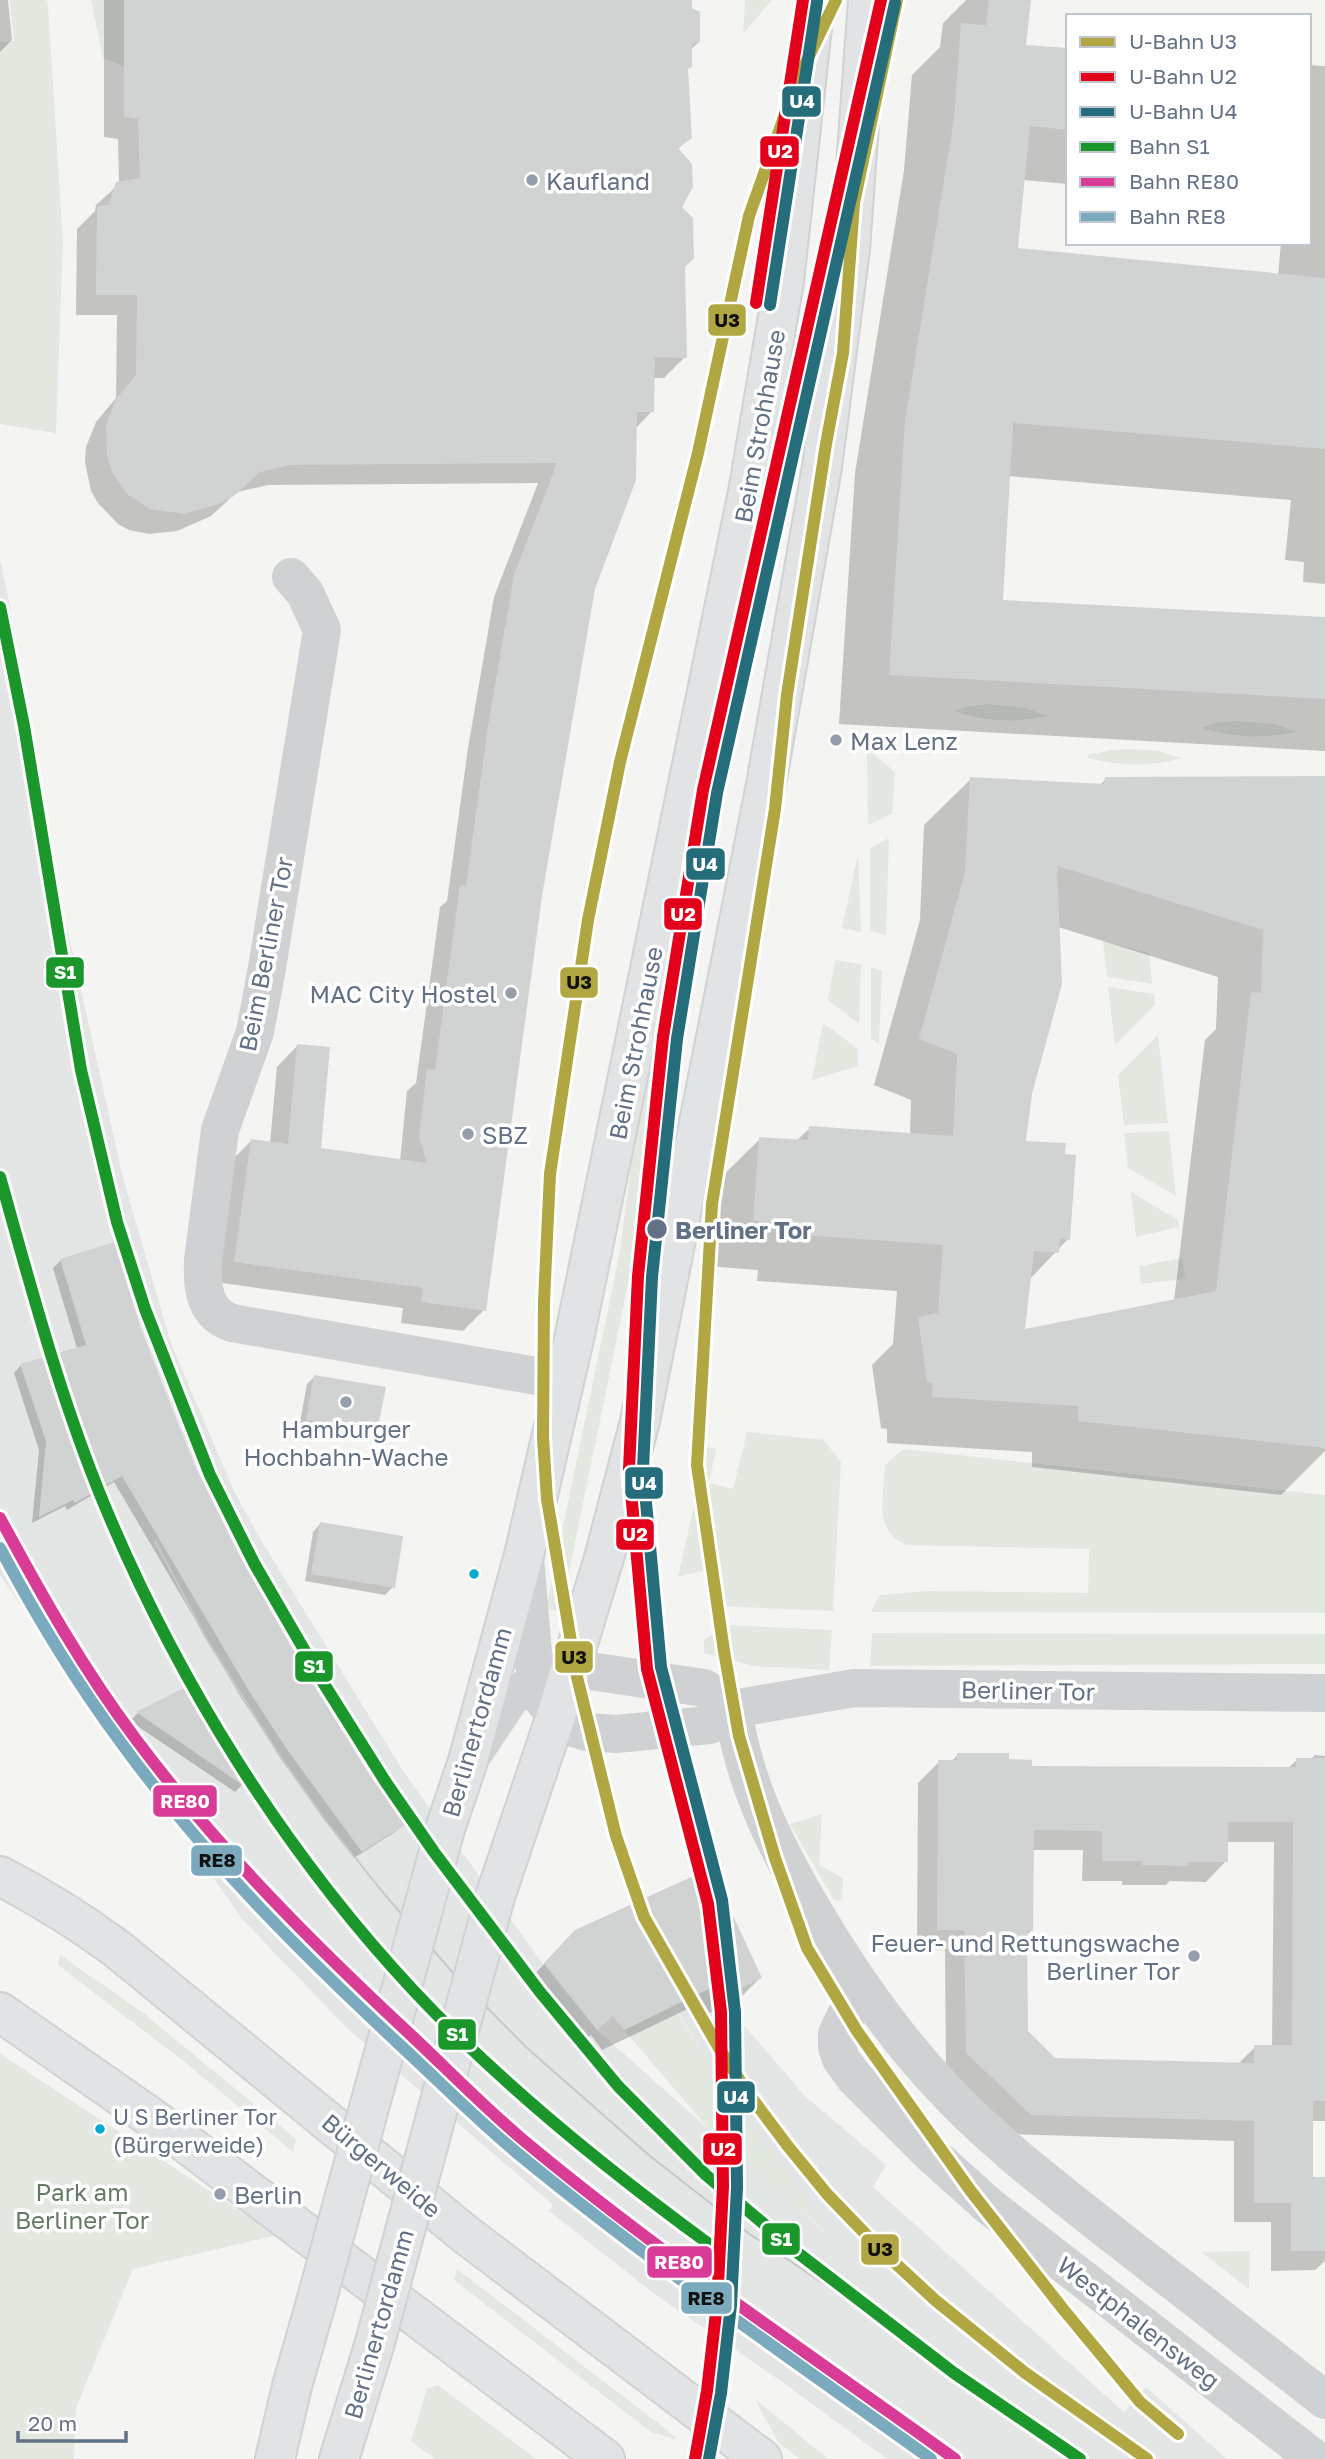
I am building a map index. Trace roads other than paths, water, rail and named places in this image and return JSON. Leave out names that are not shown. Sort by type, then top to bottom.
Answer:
[{"type":"main road","name":"Beim Strohhause","points":[[565,1381],[591,1265],[757,447],[784,281],[814,0]]},
{"type":"main road","points":[[554,1674],[604,1558],[640,1421],[765,790],[822,467],[850,249],[868,0]]},
{"type":"main road","name":"Berlinertordamm","points":[[275,2459],[292,2386],[445,1829],[468,1761],[525,1551],[565,1381]]},
{"type":"main road","name":"Berlinertordamm","points":[[341,2458],[374,2346],[495,1897],[556,1716],[554,1674]]},
{"type":"main road","name":"Bürgerweide","points":[[0,1876],[37,1896],[116,1948],[465,2234],[708,2421],[762,2459]]},
{"type":"main road","points":[[0,2012],[162,2125],[605,2459]]},
{"type":"street","name":"Beim Berliner Tor","points":[[291,577],[305,593],[322,630],[255,1032],[220,1130],[203,1259],[205,1297],[219,1317],[232,1323],[565,1381]]},
{"type":"street","points":[[525,1551],[554,1674]]},
{"type":"street","points":[[468,1761],[511,1698],[554,1674],[704,1688],[733,1709],[738,1745],[765,1821],[787,1866],[844,1962],[943,2088],[992,2136],[1045,2181],[1325,2400]]},
{"type":"street","name":"Berliner Tor","points":[[556,1716],[571,1727],[587,1732],[616,1734],[710,1725],[733,1709],[854,1688],[1325,1693]]},
{"type":"street","name":"Westphalensweg","points":[[868,1995],[847,2013],[837,2034],[838,2053],[854,2077],[931,2154],[989,2206],[1314,2459]]},
{"type":"tram line","points":[[155,1541],[206,1638],[281,1758],[329,1825],[385,1895],[455,1975],[527,2048],[650,2156],[751,2235],[928,2353]]},
{"type":"metro line","name":"U2","points":[[756,303],[803,0]]},
{"type":"metro line","name":"U3","points":[[836,0],[796,83],[749,216],[698,453],[620,762],[588,920],[550,1174],[544,1301],[543,1438],[547,1499],[577,1677],[616,1836],[644,1917],[719,2048],[787,2145],[827,2194],[880,2249],[935,2300],[1024,2372],[1147,2459]]},
{"type":"metro line","name":"U2","points":[[695,2459],[707,2391],[717,2304],[723,2187],[721,2012],[708,1904],[647,1669],[629,1469],[638,1276],[663,1037],[703,790],[881,0]]},
{"type":"metro line","name":"U3","points":[[897,0],[854,203],[843,353],[787,695],[775,809],[712,1204],[697,1465],[739,1736],[775,1858],[807,1948],[857,2031],[970,2190],[1140,2402],[1178,2434]]},
{"type":"metro line","name":"U4","points":[[770,305],[817,2]]},
{"type":"metro line","name":"U4","points":[[709,2459],[721,2393],[731,2305],[737,2187],[735,2012],[722,1900],[661,1667],[643,1469],[652,1277],[677,1039],[717,793],[895,3]]},
{"type":"rail line","name":"S1","points":[[0,607],[24,726],[81,1070],[117,1222],[145,1309],[210,1475],[254,1563],[324,1684],[385,1781],[434,1852],[540,1992],[618,2086],[706,2175],[798,2253],[954,2373],[1080,2459]]},
{"type":"rail line","name":"S1","points":[[0,1177],[60,1383],[104,1504],[165,1635],[237,1761],[321,1881],[366,1937],[448,2026],[556,2124],[631,2186],[709,2244]]},
{"type":"rail line","name":"RE80","points":[[0,1518],[63,1631],[135,1738],[199,1818],[267,1894],[339,1967],[494,2114],[574,2181],[681,2263],[955,2459]]},
{"type":"rail line","name":"RE8","points":[[0,1548],[73,1673],[153,1785],[219,1863],[326,1974],[486,2126],[566,2193],[721,2309],[931,2459]]},
{"type":"place","name":"Kaufland","points":[[532,180]]},
{"type":"place","name":"Max Lenz","points":[[836,740]]},
{"type":"place","name":"MAC City Hostel","points":[[511,993]]},
{"type":"place","name":"SBZ","points":[[468,1134]]},
{"type":"place","name":"Berliner Tor","points":[[657,1229]]},
{"type":"place","name":"Hamburger Hochbahn-Wache","points":[[346,1402]]},
{"type":"place","name":"Feuer- und Rettungswache Berliner Tor","points":[[1194,1956]]},
{"type":"place","name":"U S Berliner Tor (Bürgerweide)","points":[[100,2129]]},
{"type":"place","name":"Berlin","points":[[220,2194]]},
{"type":"park label","name":"Park am Berliner Tor","points":[[82,2205]]}]
